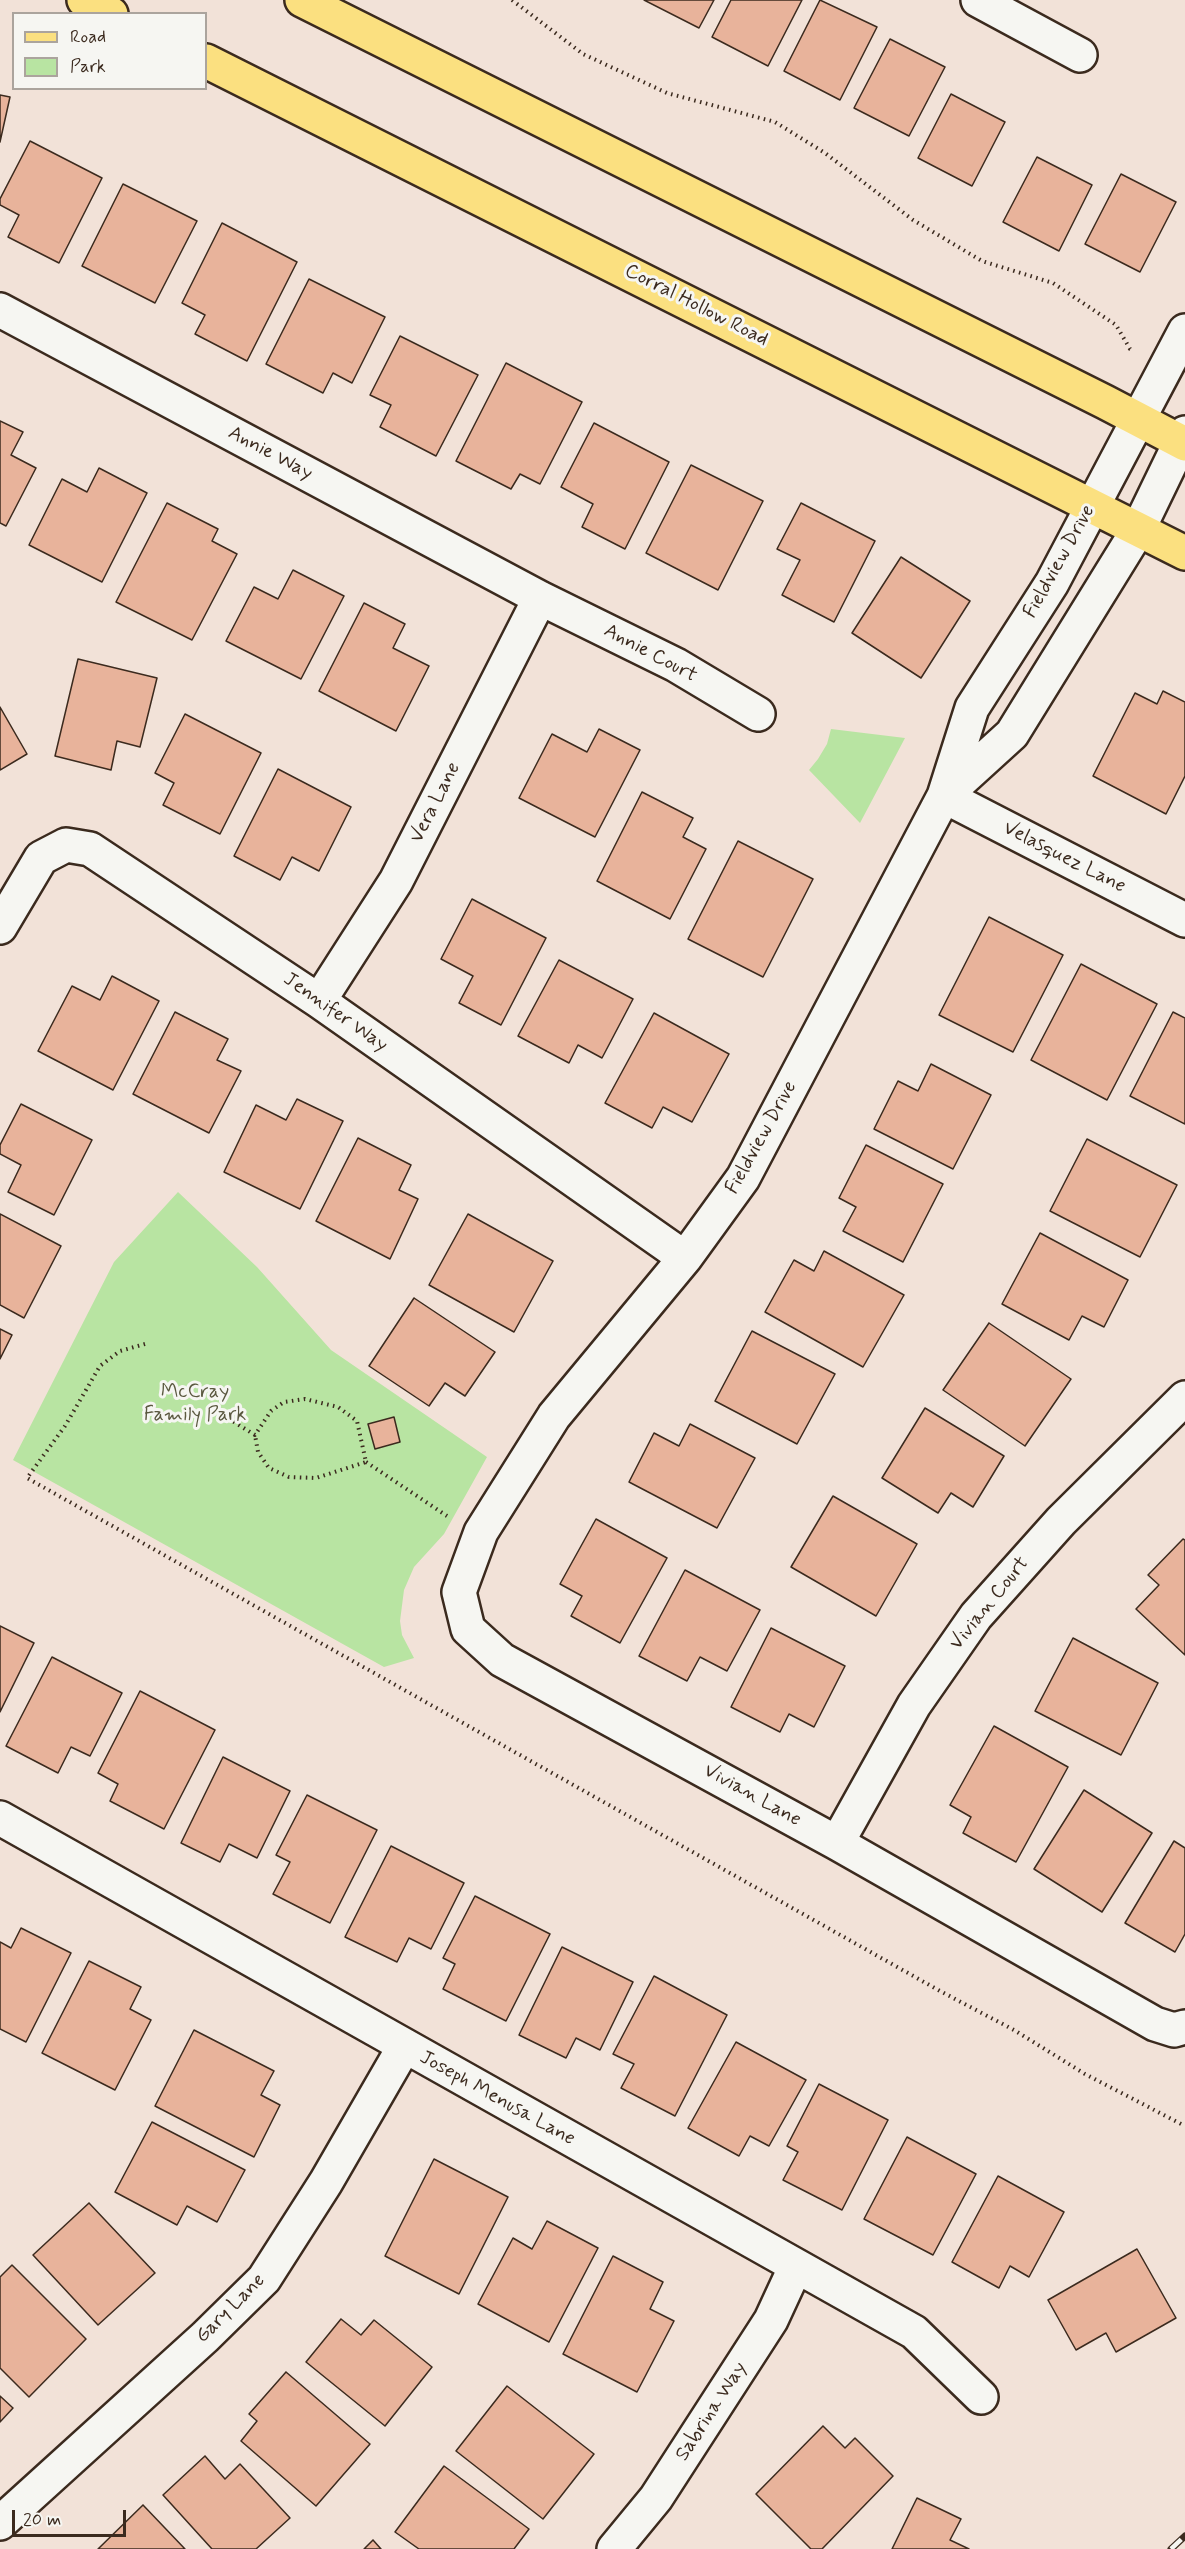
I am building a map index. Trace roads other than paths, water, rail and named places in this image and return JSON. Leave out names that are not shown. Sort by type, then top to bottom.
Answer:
[{"type":"main road","points":[[84,0],[107,12]]},
{"type":"main road","points":[[302,0],[1183,440]]},
{"type":"main road","name":"Corral Hollow Road","points":[[207,62],[1185,553]]},
{"type":"street","points":[[978,0],[1080,55]]},
{"type":"street","name":"Annie Way","points":[[0,310],[540,598]]},
{"type":"street","name":"Fieldview Drive","points":[[513,1480],[554,1416],[685,1258],[743,1178],[944,796],[972,708],[1052,583],[1185,331]]},
{"type":"street","name":"Fieldview Drive","points":[[944,796],[1012,734],[1138,530],[1183,440]]},
{"type":"street","name":"Annie Court","points":[[540,598],[676,665],[758,714]]},
{"type":"street","name":"Vera Lane","points":[[319,1001],[396,881],[540,598]]},
{"type":"street","name":"Velasquez Lane","points":[[944,796],[1185,920]]},
{"type":"street","name":"Jennifer Way","points":[[0,927],[41,858],[66,845],[90,849],[319,1001],[685,1258]]},
{"type":"street","name":"Vivian Court","points":[[837,1843],[914,1705],[976,1616],[1061,1521],[1185,1398]]},
{"type":"street","name":"Vivian Lane","points":[[513,1480],[481,1532],[459,1592],[468,1629],[502,1660],[837,1843],[1155,2024],[1174,2030],[1185,2027]]},
{"type":"street","name":"Joseph Menusa Lane","points":[[0,1818],[914,2332],[981,2397]]},
{"type":"street","name":"Gary Lane","points":[[0,2523],[205,2337],[264,2279],[326,2182],[404,2047]]},
{"type":"street","name":"Sabrina Way","points":[[614,2549],[656,2498],[765,2330],[796,2266]]},
{"type":"railway","points":[[1171,2549],[1185,2536]]},
{"type":"park label","name":"McCray Family Park","points":[[195,1404]]}]
